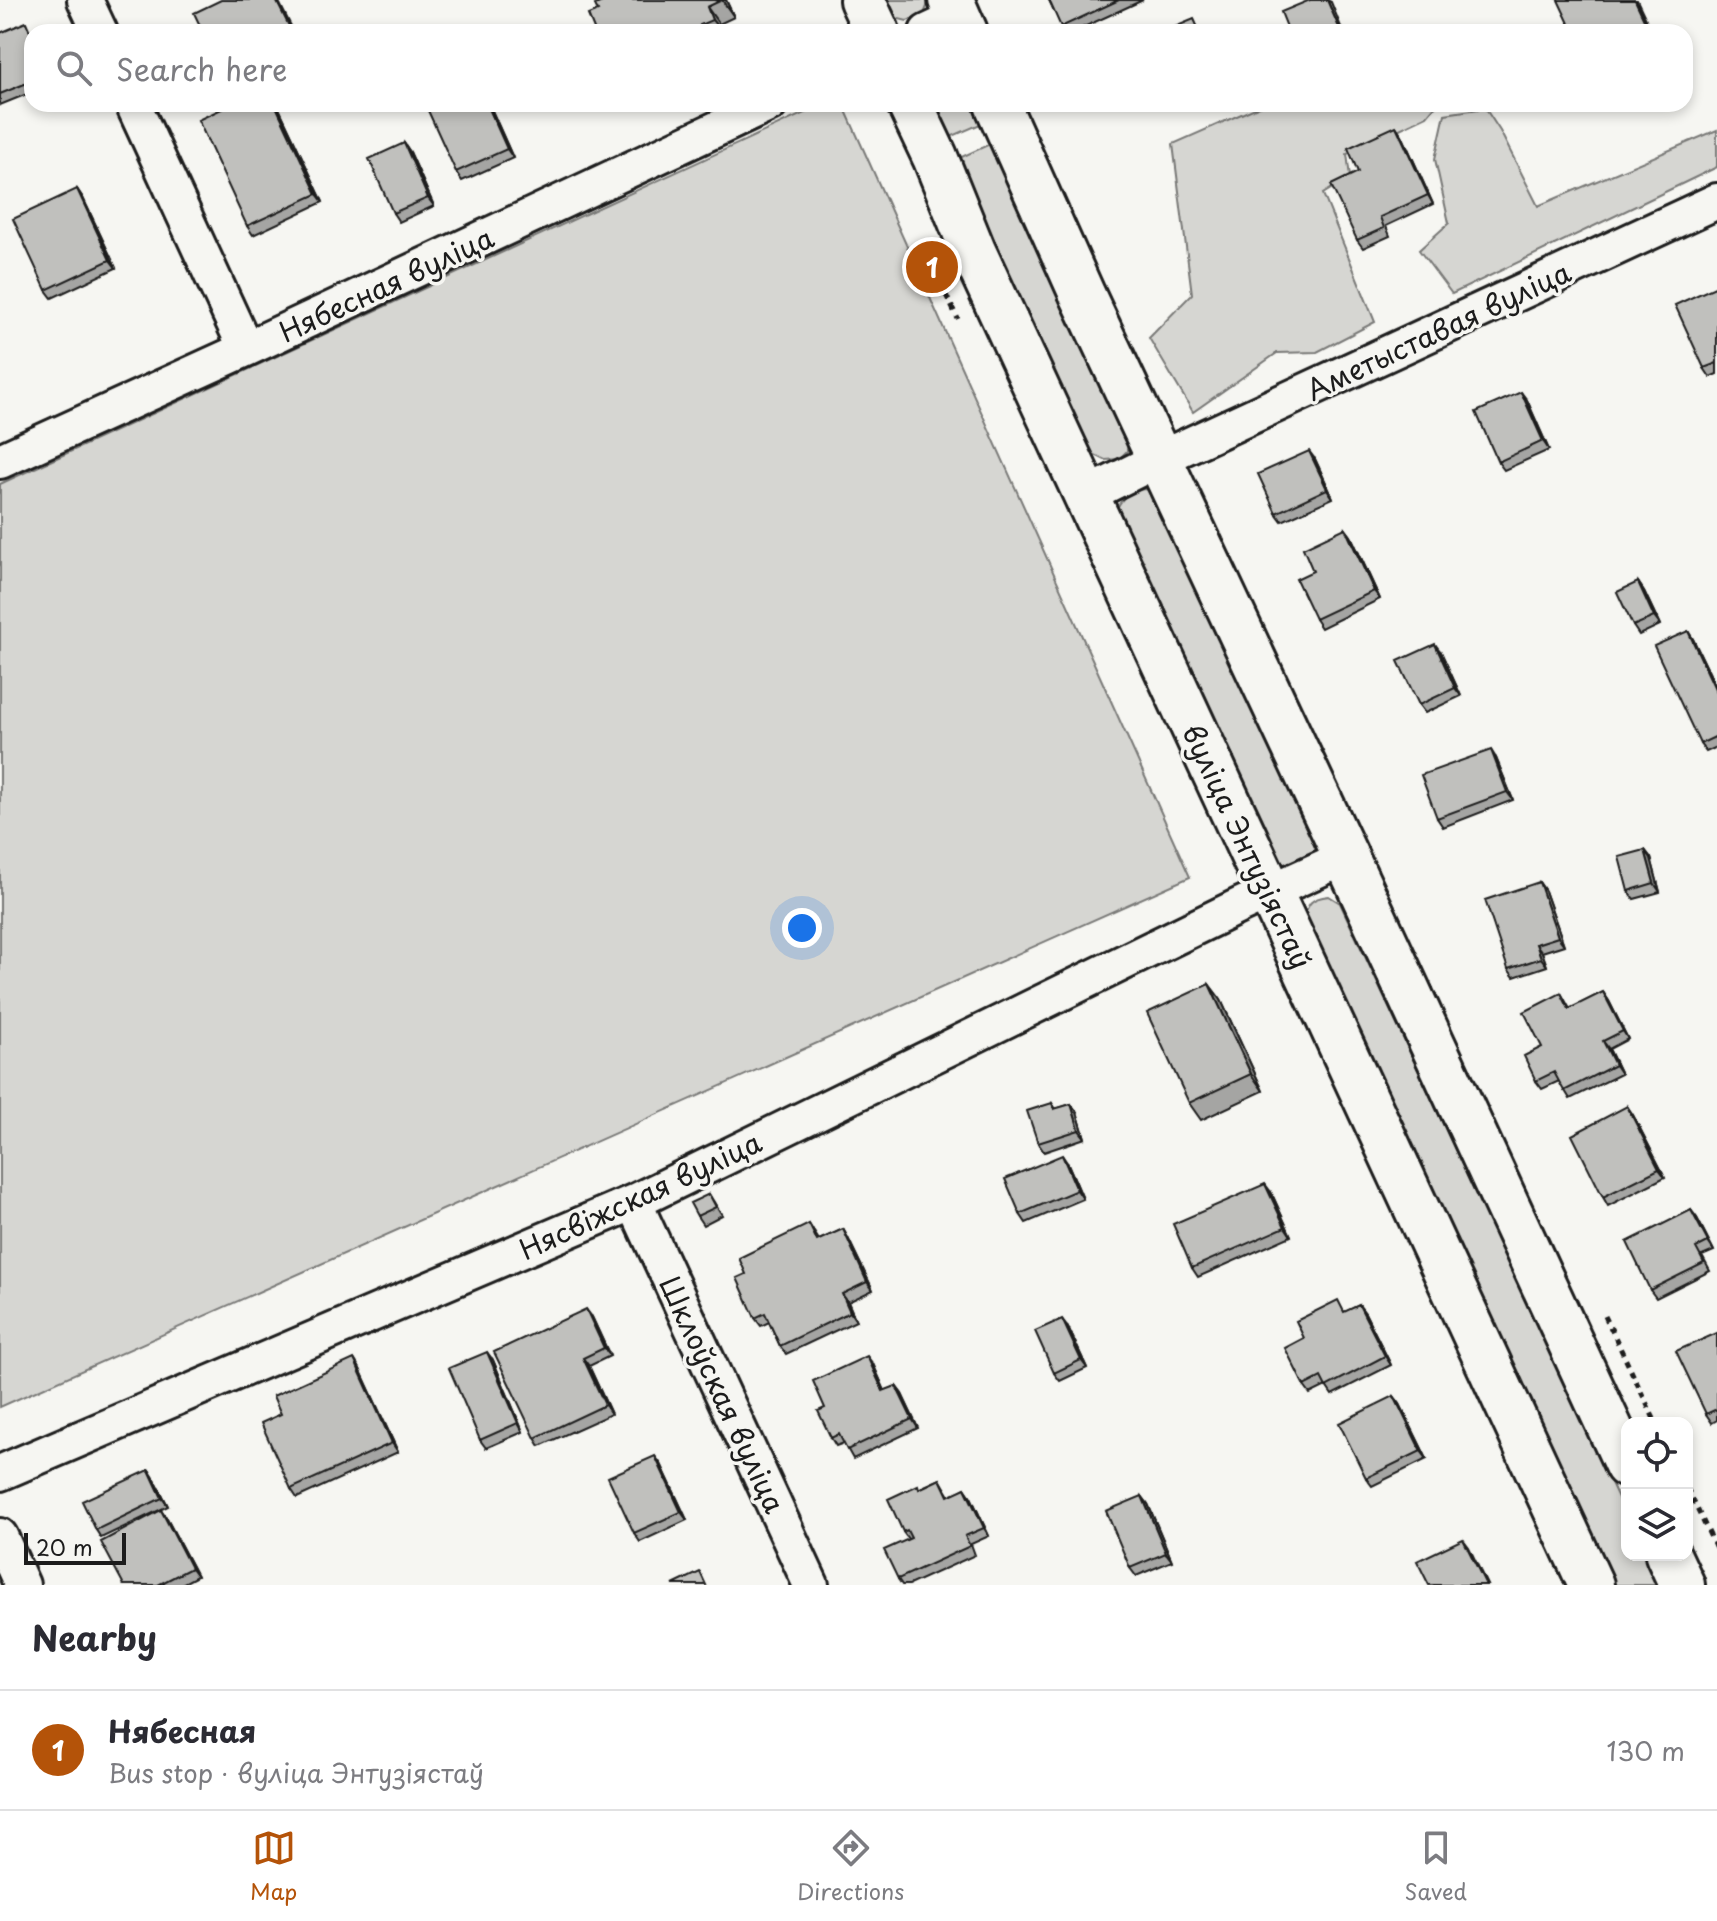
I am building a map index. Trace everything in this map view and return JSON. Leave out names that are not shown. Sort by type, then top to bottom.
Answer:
[{"type":"street","points":[[85,0],[96,24]]},
{"type":"street","points":[[862,0],[873,24]]},
{"type":"street","points":[[137,112],[246,349]]},
{"type":"street","name":"Нябесная вуліца","points":[[0,461],[753,112]]},
{"type":"street","name":"вуліца Энтузіястаў","points":[[914,112],[973,251],[1591,1585]]},
{"type":"street","points":[[1001,112],[1621,1452]]},
{"type":"street","name":"Аметыставая вуліца","points":[[1087,495],[1717,201]]},
{"type":"street","name":"Нясвіжская вуліца","points":[[0,1473],[634,1202],[1346,857]]},
{"type":"street","name":"Шклоўская вуліца","points":[[634,1202],[811,1585]]},
{"type":"street","points":[[0,1536],[22,1585]]},
{"type":"street","points":[[1671,1561],[1682,1585]]},
{"type":"path","points":[[1687,1489],[1717,1550]]},
{"type":"shaded area","points":[[887,0],[929,1],[924,14],[907,21],[895,18]]},
{"type":"shaded area","points":[[807,112],[847,112],[1190,877],[0,1407],[0,484]]},
{"type":"shaded area","points":[[934,112],[981,112],[985,122],[946,139]]},
{"type":"shaded area","points":[[1246,112],[1430,112],[1347,154],[1350,177],[1323,194],[1375,322],[1317,352],[1277,353],[1193,412],[1149,338],[1192,294],[1173,144]]},
{"type":"shaded area","points":[[1488,112],[1538,206],[1717,130],[1717,167],[1452,294],[1419,250],[1449,223],[1435,159],[1445,114]]},
{"type":"shaded area","points":[[992,143],[1128,435],[1127,451],[1119,459],[1105,460],[1091,453],[955,160]]},
{"type":"shaded area","points":[[1144,489],[1155,491],[1319,847],[1302,862],[1280,865],[1117,508],[1128,494]]},
{"type":"shaded area","points":[[1329,896],[1340,903],[1621,1504],[1621,1561],[1648,1561],[1659,1585],[1610,1585],[1303,921],[1311,902]]},
{"type":"building","points":[[221,0],[276,0],[288,24],[199,24],[194,13]]},
{"type":"building","points":[[607,0],[722,0],[707,7],[712,20],[702,24],[592,24],[588,15],[598,11],[595,5]]},
{"type":"building","points":[[1049,0],[1119,0],[1067,24],[1060,24]]},
{"type":"building","points":[[1310,0],[1327,0],[1338,24],[1286,24],[1281,12]]},
{"type":"building","points":[[1558,0],[1635,0],[1646,24],[1569,24]]},
{"type":"building","points":[[26,22],[27,24],[24,24],[24,84],[0,94],[0,33]]},
{"type":"building","points":[[215,112],[279,112],[317,194],[247,226],[198,120]]},
{"type":"building","points":[[429,112],[491,112],[507,149],[456,172]]},
{"type":"building","points":[[1396,126],[1428,195],[1380,217],[1384,228],[1357,240],[1331,185],[1358,172],[1348,148]]},
{"type":"building","points":[[404,143],[428,198],[393,213],[369,159]]},
{"type":"building","points":[[77,189],[110,260],[46,290],[13,219]]},
{"type":"building","points":[[1717,286],[1717,363],[1704,368],[1675,305]]},
{"type":"building","points":[[1521,392],[1543,441],[1498,462],[1476,412]]},
{"type":"building","points":[[1309,451],[1327,489],[1276,513],[1258,474]]},
{"type":"building","points":[[1345,528],[1374,591],[1315,619],[1296,579],[1313,571],[1303,548]]},
{"type":"building","points":[[1638,582],[1654,617],[1633,626],[1617,592]]},
{"type":"building","points":[[1688,631],[1717,693],[1717,736],[1700,744],[1654,646]]},
{"type":"building","points":[[1435,644],[1455,688],[1419,705],[1398,661]]},
{"type":"building","points":[[1491,750],[1507,792],[1437,818],[1421,775]]},
{"type":"building","points":[[1645,850],[1654,883],[1628,891],[1619,857]]},
{"type":"building","points":[[1539,882],[1558,937],[1536,944],[1541,958],[1508,969],[1485,900]]},
{"type":"building","points":[[1209,984],[1251,1074],[1189,1103],[1147,1013]]},
{"type":"building","points":[[1603,992],[1623,1031],[1603,1041],[1615,1065],[1564,1091],[1554,1072],[1536,1081],[1524,1056],[1542,1047],[1524,1012],[1561,993],[1569,1009]]},
{"type":"building","points":[[1052,1103],[1054,1109],[1071,1104],[1079,1130],[1038,1143],[1027,1111]]},
{"type":"building","points":[[1627,1106],[1659,1169],[1603,1197],[1572,1135]]},
{"type":"building","points":[[1062,1155],[1077,1190],[1020,1214],[1005,1179]]},
{"type":"building","points":[[1265,1184],[1285,1227],[1192,1268],[1173,1224]]},
{"type":"building","points":[[709,1194],[716,1207],[697,1216],[690,1203]]},
{"type":"building","points":[[1691,1210],[1708,1242],[1696,1248],[1704,1263],[1650,1290],[1627,1242]]},
{"type":"building","points":[[809,1224],[817,1241],[843,1229],[867,1282],[842,1294],[850,1312],[780,1346],[765,1313],[755,1318],[737,1278],[746,1274],[739,1258]]},
{"type":"building","points":[[1338,1300],[1344,1312],[1359,1305],[1385,1356],[1326,1387],[1321,1377],[1304,1386],[1285,1348],[1304,1338],[1296,1321]]},
{"type":"building","points":[[586,1309],[604,1348],[583,1358],[605,1405],[535,1438],[494,1352]]},
{"type":"building","points":[[1062,1319],[1081,1360],[1054,1373],[1035,1331]]},
{"type":"building","points":[[1717,1333],[1717,1409],[1706,1414],[1676,1351]]},
{"type":"building","points":[[487,1352],[518,1423],[480,1440],[449,1368]]},
{"type":"building","points":[[867,1356],[883,1391],[896,1386],[912,1419],[847,1450],[839,1434],[831,1438],[818,1411],[825,1408],[813,1381]]},
{"type":"building","points":[[354,1359],[392,1443],[291,1489],[261,1423],[281,1414],[273,1396]]},
{"type":"building","points":[[1394,1396],[1421,1451],[1366,1478],[1339,1423]]},
{"type":"building","points":[[655,1456],[681,1512],[634,1533],[608,1477]]},
{"type":"building","points":[[149,1470],[162,1498],[96,1530],[82,1501]]},
{"type":"building","points":[[940,1479],[948,1496],[965,1488],[984,1528],[965,1536],[970,1546],[898,1579],[884,1550],[911,1538],[907,1530],[903,1532],[888,1499]]},
{"type":"building","points":[[1142,1496],[1166,1553],[1130,1568],[1106,1511]]},
{"type":"building","points":[[161,1510],[191,1568],[158,1585],[124,1585],[101,1542]]},
{"type":"building","points":[[1463,1539],[1486,1585],[1429,1585],[1417,1561]]},
{"type":"building","points":[[700,1572],[706,1585],[673,1585]]},
{"type":"place","name":"Нябесная","points":[[932,267]]}]
